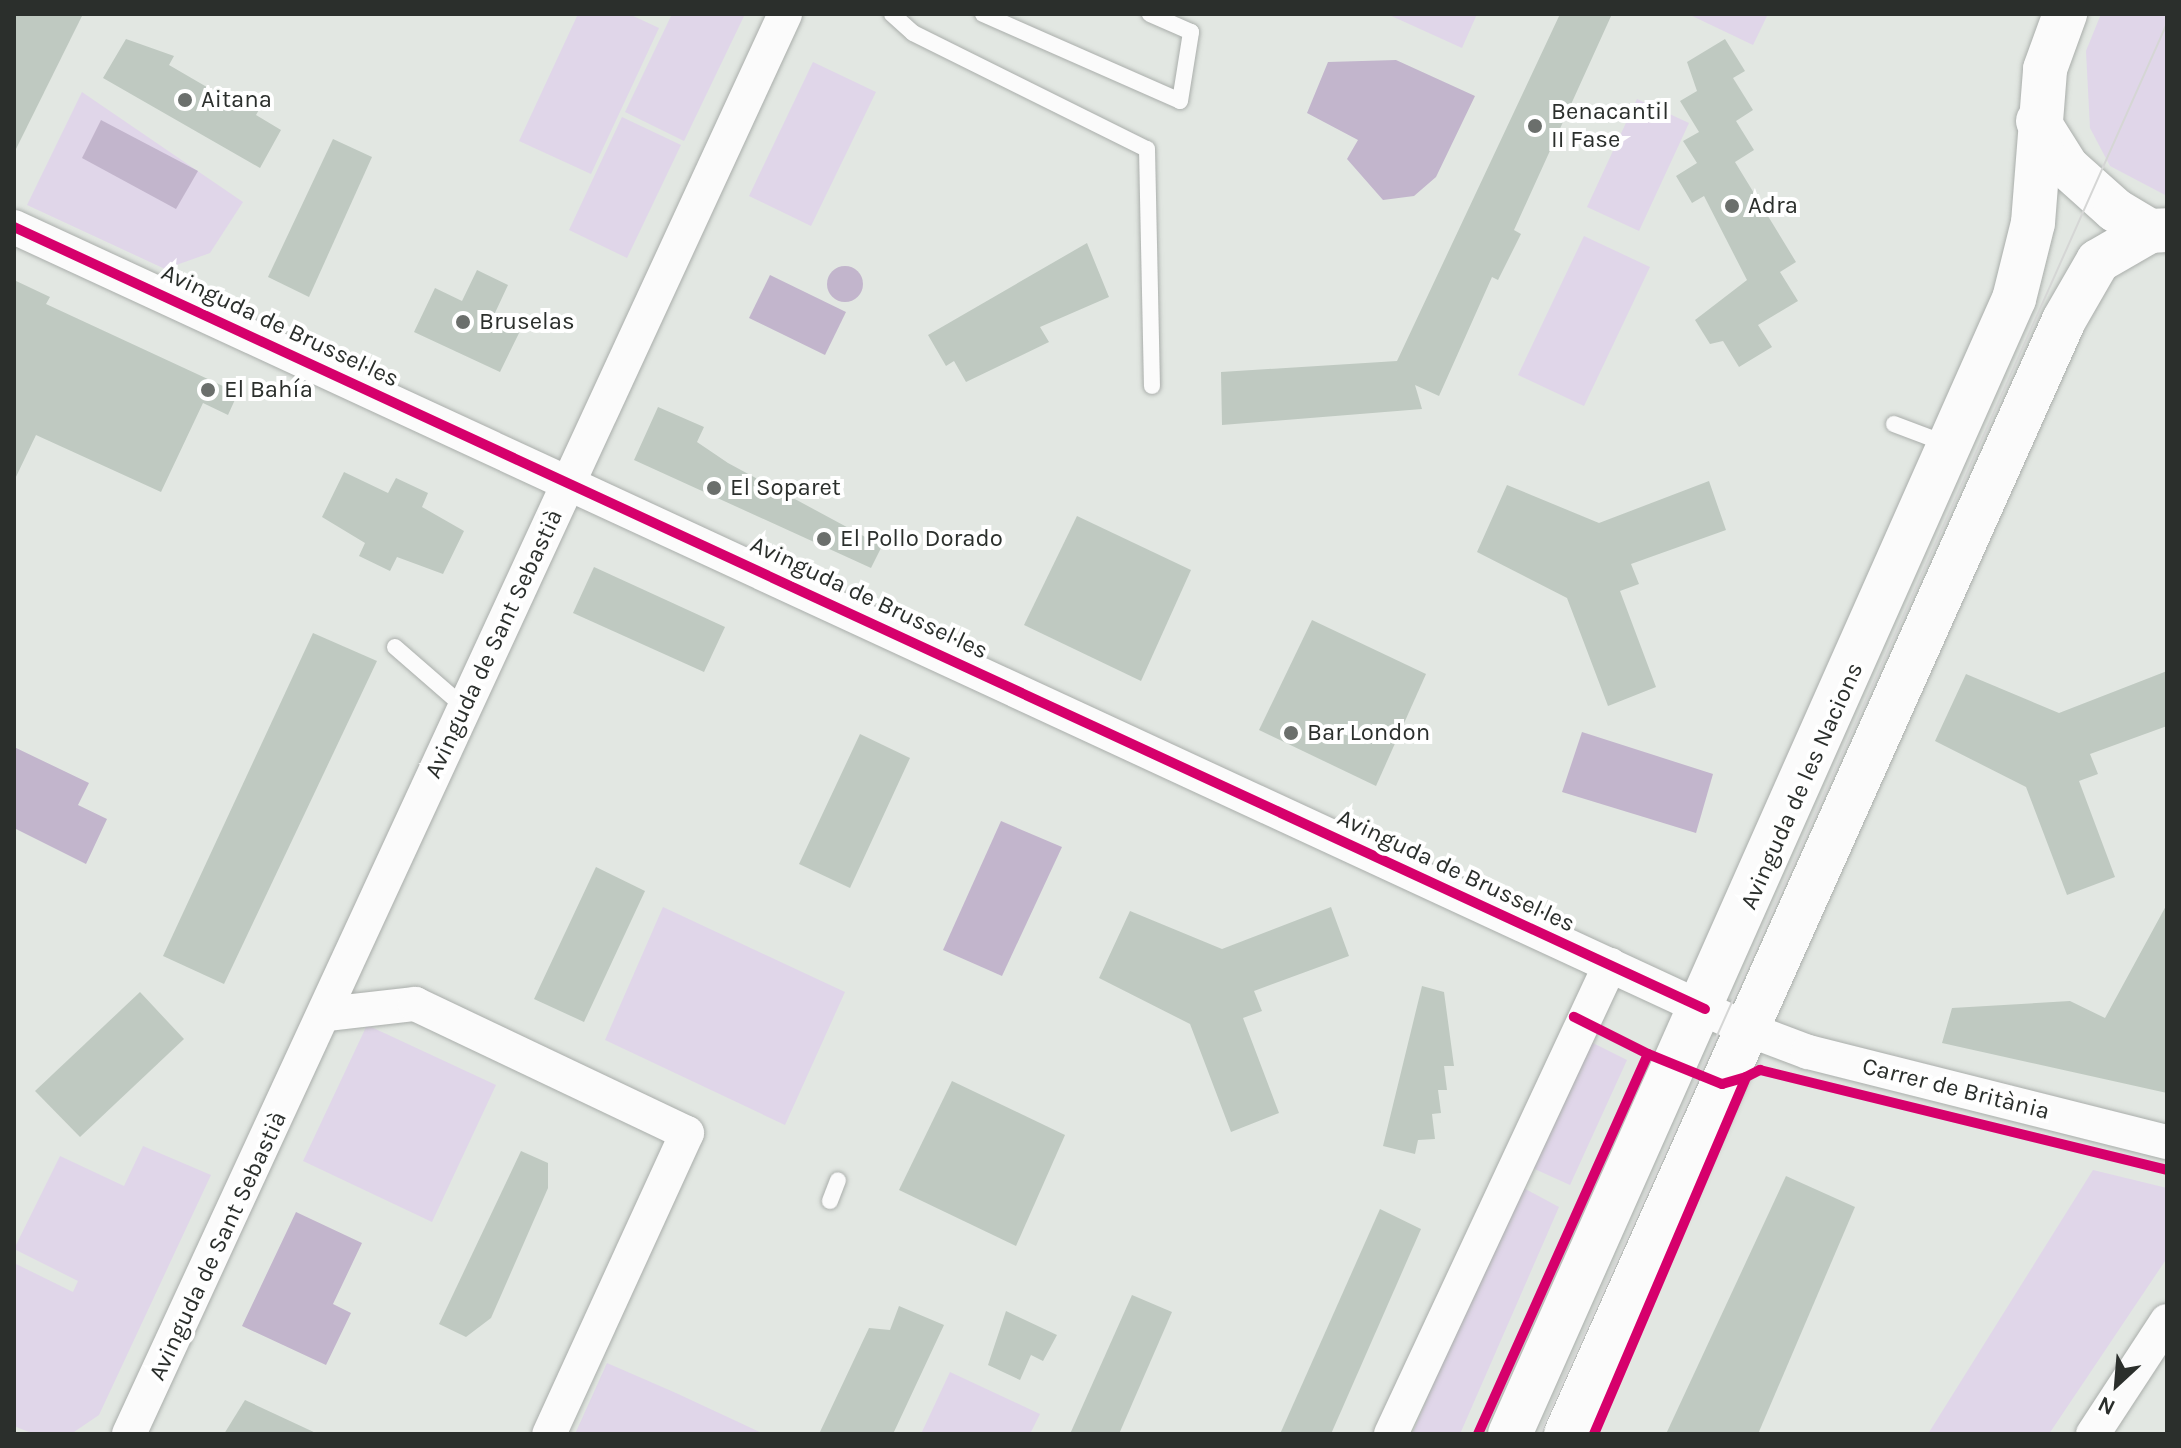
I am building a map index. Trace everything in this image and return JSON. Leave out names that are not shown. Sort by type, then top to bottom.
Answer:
[{"type":"main road","name":"Avinguda de les Nacions","points":[[1510,1434],[1705,1009],[2014,299],[2033,223],[2038,121],[2045,69],[2065,14]]},
{"type":"main road","points":[[2038,121],[2067,167],[2159,230]]},
{"type":"main road","name":"Avinguda de les Nacions","points":[[1566,1434],[2064,320],[2098,261],[2159,230]]},
{"type":"street","name":"Avinguda de Sant Sebastià","points":[[129,1434],[327,1014],[464,707],[789,15]]},
{"type":"street","name":"Avinguda de Brussel·les","points":[[14,227],[570,481],[1747,1029]]},
{"type":"street","points":[[1391,1434],[1610,965]]},
{"type":"street","points":[[327,1014],[415,1004],[687,1133],[549,1434]]},
{"type":"street","name":"Carrer de Britània","points":[[1747,1029],[1808,1052],[2167,1142]]},
{"type":"street","points":[[2093,1434],[2167,1321]]},
{"type":"lane","points":[[892,14],[913,33],[1147,149],[1152,386]]},
{"type":"lane","points":[[983,14],[1180,101],[1191,32],[1150,14]]},
{"type":"lane","points":[[1894,424],[1952,446]]},
{"type":"lane","points":[[395,647],[464,707]]},
{"type":"lane","points":[[830,1201],[838,1180]]},
{"type":"shaded area","points":[[578,14],[629,14],[659,28],[591,174],[519,141]]},
{"type":"shaded area","points":[[672,14],[745,14],[684,141],[625,112]]},
{"type":"shaded area","points":[[1387,14],[1477,14],[1462,48]]},
{"type":"shaded area","points":[[1688,14],[1768,14],[1753,45]]},
{"type":"shaded area","points":[[2101,14],[2167,14],[2167,196],[2110,166],[2090,128],[2086,51]]},
{"type":"shaded area","points":[[1396,60],[1475,96],[1436,177],[1414,196],[1383,200],[1347,159],[1358,140],[1307,113],[1328,62]]},
{"type":"shaded area","points":[[813,62],[876,92],[811,226],[749,196]]},
{"type":"shaded area","points":[[82,92],[243,202],[210,253],[165,269],[27,205]]},
{"type":"shaded area","points":[[1637,99],[1689,123],[1639,231],[1587,207]]},
{"type":"shaded area","points":[[622,117],[681,145],[627,258],[569,230]]},
{"type":"shaded area","points":[[101,120],[198,171],[176,209],[82,158]]},
{"type":"shaded area","points":[[1584,236],[1650,267],[1584,406],[1518,375]]},
{"type":"shaded area","points":[[845,266],[858,271],[863,284],[858,297],[845,302],[832,297],[827,284],[832,271]]},
{"type":"shaded area","points":[[770,275],[846,312],[825,355],[749,318]]},
{"type":"shaded area","points":[[1582,732],[1713,774],[1696,833],[1562,792]]},
{"type":"shaded area","points":[[14,747],[89,783],[78,805],[107,819],[86,864],[14,828]]},
{"type":"shaded area","points":[[1001,821],[1062,847],[1002,976],[943,950]]},
{"type":"shaded area","points":[[663,907],[845,992],[785,1125],[605,1040]]},
{"type":"shaded area","points":[[367,1025],[496,1085],[432,1222],[303,1161]]},
{"type":"shaded area","points":[[1587,1040],[1627,1060],[1570,1185],[1528,1166]]},
{"type":"shaded area","points":[[143,1146],[211,1175],[99,1415],[71,1434],[34,1434],[14,1426],[14,1263],[73,1292],[78,1281],[14,1249],[60,1156],[124,1186]]},
{"type":"shaded area","points":[[2093,1170],[2167,1188],[2167,1258],[2049,1434],[1928,1434]]},
{"type":"shaded area","points":[[1518,1185],[1559,1207],[1460,1434],[1412,1434]]},
{"type":"shaded area","points":[[296,1212],[362,1243],[333,1304],[351,1313],[326,1365],[242,1326]]},
{"type":"shaded area","points":[[607,1363],[676,1393],[764,1434],[575,1434]]},
{"type":"shaded area","points":[[950,1372],[1040,1414],[1030,1434],[921,1434]]},
{"type":"building","points":[[14,14],[83,14],[14,153]]},
{"type":"building","name":"Benacantil II Fase","points":[[1560,14],[1612,14],[1514,230],[1521,234],[1498,280],[1492,277],[1439,396],[1415,385],[1422,409],[1222,425],[1221,372],[1397,361]]},
{"type":"building","name":"Aitana","points":[[126,39],[174,56],[169,65],[236,104],[242,95],[261,106],[256,115],[281,130],[260,168],[103,78]]},
{"type":"building","name":"Adra","points":[[1725,39],[1745,71],[1733,78],[1753,110],[1736,121],[1754,150],[1735,162],[1796,262],[1780,272],[1798,301],[1758,325],[1772,347],[1739,367],[1723,341],[1710,344],[1695,320],[1747,280],[1704,196],[1692,203],[1676,176],[1697,163],[1683,141],[1699,132],[1680,101],[1697,91],[1687,62]]},
{"type":"building","name":"Aitana","points":[[333,139],[372,157],[309,297],[268,277]]},
{"type":"building","points":[[1087,243],[1109,297],[1040,327],[1049,342],[966,382],[954,361],[946,366],[928,335]]},
{"type":"building","name":"Bruselas","points":[[477,270],[508,285],[494,315],[521,329],[500,372],[414,332],[435,288],[462,301]]},
{"type":"building","points":[[14,280],[50,297],[46,304],[238,393],[228,415],[203,403],[161,492],[36,435],[14,481]]},
{"type":"building","points":[[658,407],[704,427],[697,442],[728,463],[882,546],[871,568],[634,460]]},
{"type":"building","points":[[344,472],[388,493],[396,478],[428,493],[422,507],[464,531],[443,574],[397,557],[390,571],[359,556],[365,543],[322,517]]},
{"type":"building","points":[[1709,481],[1726,530],[1631,564],[1639,584],[1620,591],[1656,687],[1608,706],[1567,598],[1477,552],[1507,485],[1599,523]]},
{"type":"building","points":[[1077,516],[1191,570],[1141,681],[1024,625]]},
{"type":"building","points":[[594,567],[725,627],[704,672],[573,613]]},
{"type":"building","points":[[1312,620],[1426,674],[1376,786],[1259,730]]},
{"type":"building","points":[[313,633],[377,661],[224,984],[163,956]]},
{"type":"building","points":[[2167,671],[2167,726],[2090,754],[2098,774],[2079,781],[2115,877],[2067,895],[2026,787],[1935,741],[1966,674],[2059,713]]},
{"type":"building","points":[[860,734],[910,758],[850,888],[799,864]]},
{"type":"building","points":[[596,867],[645,891],[584,1022],[534,999]]},
{"type":"building","points":[[2167,904],[2167,1093],[1942,1043],[1952,1008],[2070,1001],[2105,1018]]},
{"type":"building","points":[[1331,907],[1349,956],[1254,991],[1262,1011],[1243,1018],[1279,1113],[1231,1132],[1190,1024],[1099,978],[1130,911],[1222,949]]},
{"type":"building","points":[[1422,986],[1444,992],[1454,1066],[1444,1066],[1447,1090],[1438,1090],[1441,1113],[1432,1114],[1435,1139],[1418,1140],[1415,1154],[1383,1146]]},
{"type":"building","points":[[140,992],[184,1039],[80,1137],[35,1091]]},
{"type":"building","points":[[952,1081],[1065,1135],[1016,1246],[899,1190]]},
{"type":"building","points":[[521,1151],[548,1163],[548,1188],[491,1318],[466,1337],[439,1324]]},
{"type":"building","points":[[1786,1176],[1855,1207],[1758,1434],[1666,1434]]},
{"type":"building","points":[[1380,1209],[1421,1229],[1331,1434],[1280,1434]]},
{"type":"building","points":[[1132,1295],[1172,1312],[1119,1434],[1070,1434]]},
{"type":"building","points":[[899,1306],[944,1325],[893,1434],[819,1434],[869,1328],[890,1330]]},
{"type":"building","points":[[1006,1311],[1057,1335],[1043,1361],[1031,1355],[1020,1380],[988,1365]]},
{"type":"building","points":[[245,1400],[318,1434],[224,1434]]},
{"type":"tram line","points":[[1540,1434],[2167,23]]},
{"type":"cycle path","points":[[14,227],[1705,1009]]},
{"type":"cycle path","points":[[1478,1434],[1648,1054],[1574,1017]]},
{"type":"cycle path","points":[[1648,1054],[1722,1084],[1746,1077]]},
{"type":"cycle path","points":[[1594,1434],[1746,1077],[1760,1070],[2167,1170]]},
{"type":"place","name":"Aitana","points":[[185,100]]},
{"type":"place","name":"Benacantil II Fase","points":[[1535,126]]},
{"type":"place","name":"Adra","points":[[1732,206]]},
{"type":"place","name":"Bruselas","points":[[463,322]]},
{"type":"place","name":"El Bahía","points":[[208,390]]},
{"type":"place","name":"El Soparet","points":[[714,488]]},
{"type":"place","name":"El Pollo Dorado","points":[[824,539]]},
{"type":"place","name":"Bar London","points":[[1291,733]]}]
